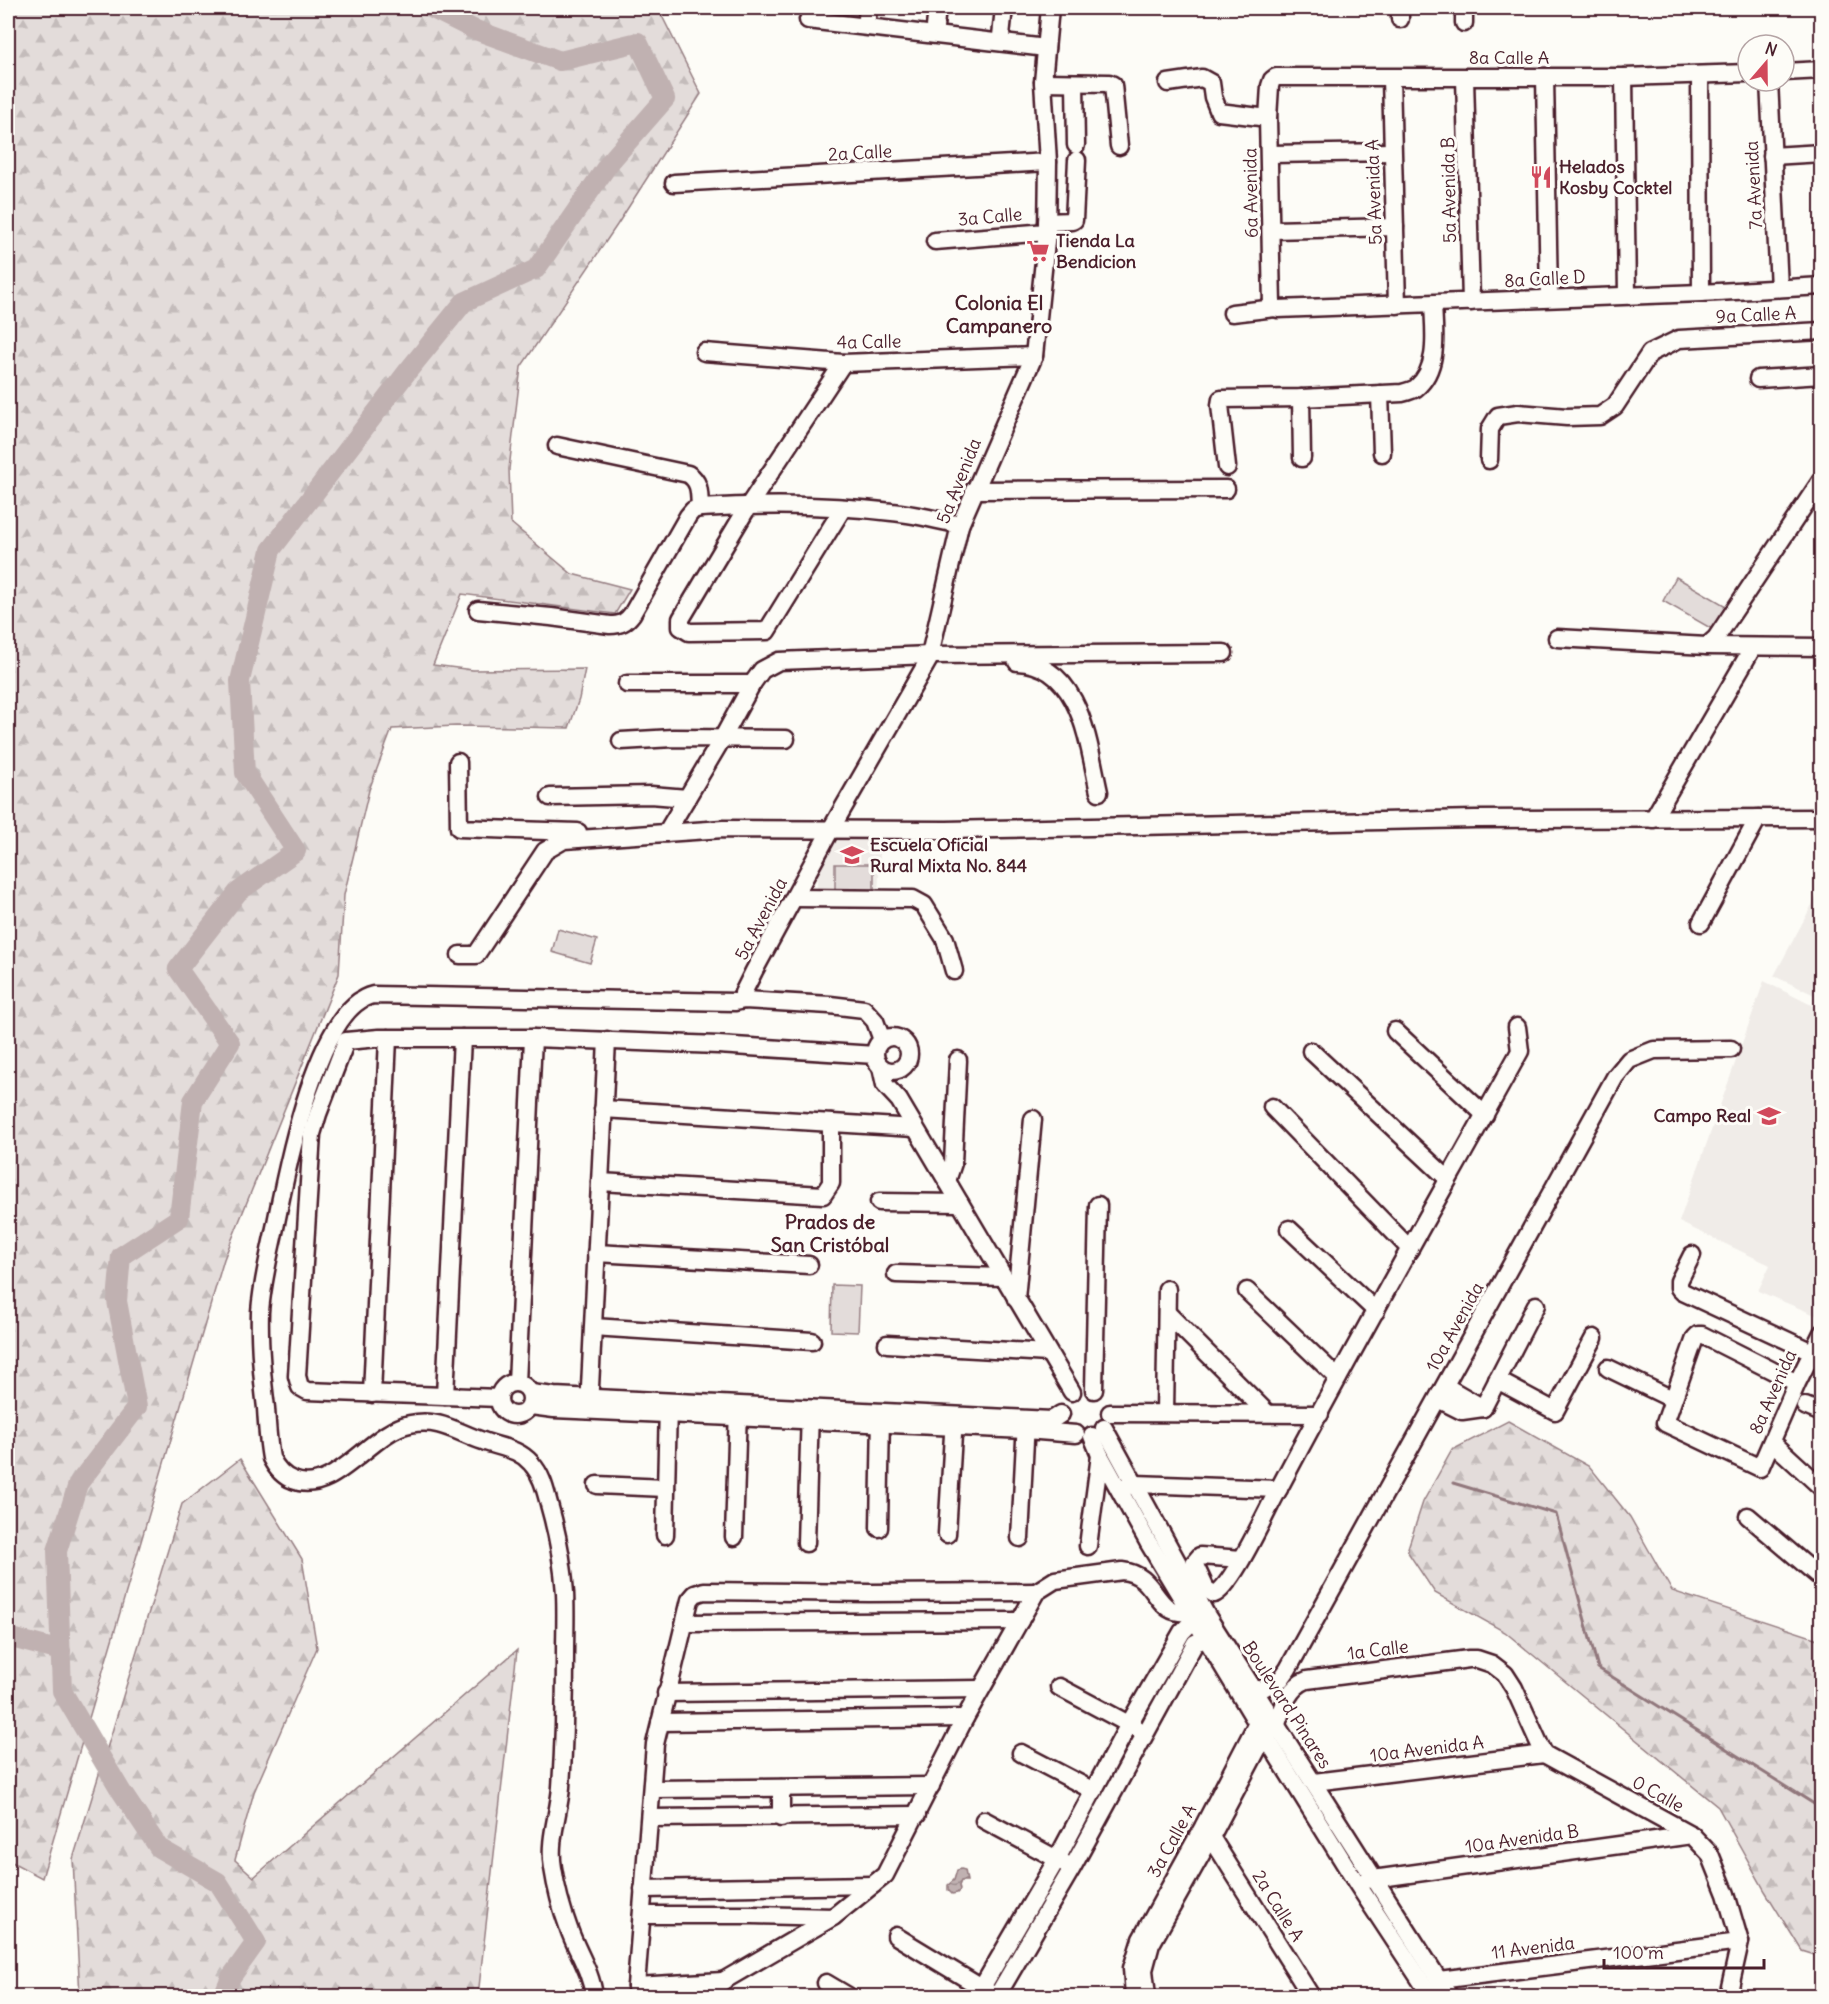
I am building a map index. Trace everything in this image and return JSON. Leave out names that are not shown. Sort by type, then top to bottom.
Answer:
[{"type":"street","points":[[935,27],[937,8]]},
{"type":"street","points":[[1001,36],[1004,8]]},
{"type":"street","name":"5a Avenida","points":[[744,1000],[743,993],[831,829],[929,657],[960,525],[1034,356],[1047,227],[1048,162],[1043,82],[1050,8]]},
{"type":"street","points":[[808,20],[1046,48]]},
{"type":"street","points":[[1796,71],[1821,70]]},
{"type":"street","name":"8a Calle A","points":[[1272,80],[1276,77],[1624,77],[1736,74]]},
{"type":"street","points":[[1700,75],[1701,293]]},
{"type":"street","points":[[1545,77],[1549,298]]},
{"type":"street","points":[[1624,77],[1628,295]]},
{"type":"street","points":[[1168,83],[1202,78],[1211,83],[1219,112],[1268,118]]},
{"type":"street","name":"5a Avenida A","points":[[1391,78],[1397,305]]},
{"type":"street","name":"5a Avenida B","points":[[1465,78],[1471,302]]},
{"type":"street","name":"6a Avenida","points":[[1272,80],[1268,118],[1273,306]]},
{"type":"street","points":[[1043,82],[1113,85],[1119,146]]},
{"type":"street","name":"3a Calle","points":[[935,241],[1047,227],[1074,220],[1075,83]]},
{"type":"street","name":"7a Avenida","points":[[1769,93],[1779,288]]},
{"type":"street","points":[[1270,154],[1392,152]]},
{"type":"street","points":[[1772,156],[1821,153]]},
{"type":"street","name":"2a Calle","points":[[674,183],[1048,162]]},
{"type":"street","points":[[1272,230],[1395,227]]},
{"type":"street","name":"8a Calle D","points":[[1232,313],[1273,306],[1433,304],[1821,287]]},
{"type":"street","points":[[1227,468],[1221,399],[1402,393],[1415,388],[1426,374],[1434,348],[1433,304]]},
{"type":"street","name":"9a Calle A","points":[[1489,460],[1490,429],[1498,416],[1518,413],[1600,416],[1616,406],[1650,352],[1679,339],[1821,331]]},
{"type":"street","name":"4a Calle","points":[[704,352],[843,363],[1034,356]]},
{"type":"street","points":[[843,363],[749,505],[681,619],[681,627],[689,632],[767,631],[843,508]]},
{"type":"street","points":[[1758,379],[1821,375]]},
{"type":"street","points":[[1380,394],[1382,453]]},
{"type":"street","points":[[1301,398],[1302,458]]},
{"type":"street","points":[[557,446],[688,474],[696,479],[700,508]]},
{"type":"street","points":[[1707,646],[1716,638],[1821,479]]},
{"type":"street","points":[[974,490],[1226,489]]},
{"type":"street","points":[[478,610],[620,625],[632,614],[688,516],[693,510],[700,508],[749,505],[843,508],[893,512],[960,525]]},
{"type":"street","points":[[1557,638],[1707,646],[1821,647]]},
{"type":"street","points":[[1653,819],[1753,647]]},
{"type":"street","points":[[666,833],[752,684],[762,670],[779,661],[1224,653]]},
{"type":"street","points":[[929,657],[1027,662],[1055,677],[1067,688],[1081,715],[1099,792]]},
{"type":"street","points":[[627,684],[752,684]]},
{"type":"street","points":[[621,741],[673,738],[786,739]]},
{"type":"street","points":[[458,762],[459,828],[574,831],[608,838]]},
{"type":"street","points":[[550,797],[651,795],[687,798]]},
{"type":"street","points":[[1701,923],[1758,818]]},
{"type":"street","points":[[460,955],[476,956],[544,850],[564,840],[723,829],[947,831],[1475,819],[1821,818]]},
{"type":"street","points":[[794,898],[913,899],[919,901],[924,905],[945,939],[954,971]]},
{"type":"street","points":[[594,1996],[590,1975],[569,1929],[553,1868],[552,1837],[560,1791],[565,1716],[565,1593],[554,1523],[541,1478],[533,1464],[518,1452],[478,1440],[455,1428],[426,1422],[410,1424],[393,1430],[315,1483],[301,1483],[284,1476],[276,1468],[270,1453],[260,1358],[262,1284],[287,1165],[306,1093],[332,1036],[353,1006],[363,998],[373,995],[735,1002],[744,1000],[779,1003],[817,1000],[857,1003],[875,1008],[881,1017],[881,1050],[885,1085],[899,1100],[1072,1392]]},
{"type":"street","points":[[1242,1559],[1338,1378],[1520,1051],[1517,1027]]},
{"type":"street","points":[[1395,1031],[1485,1115]]},
{"type":"street","points":[[499,1398],[307,1391],[300,1387],[297,1376],[312,1134],[346,1041],[388,1038],[533,1038],[881,1050],[899,1038],[907,1046],[909,1056],[907,1062],[899,1069],[890,1071],[881,1050]]},
{"type":"street","points":[[372,1394],[388,1038]]},
{"type":"street","points":[[445,1396],[462,1038]]},
{"type":"street","points":[[533,1038],[526,1394],[524,1414],[514,1416],[505,1412],[501,1408],[499,1398],[503,1388],[512,1383],[526,1394],[589,1404],[1095,1428]]},
{"type":"street","points":[[589,1404],[607,1040]]},
{"type":"street","name":"10a Avenida","points":[[1254,1693],[1281,1679],[1288,1669],[1615,1077],[1629,1060],[1654,1050],[1731,1049]]},
{"type":"street","points":[[1311,1051],[1448,1179]]},
{"type":"street","points":[[947,1181],[953,1163],[958,1060]]},
{"type":"street","points":[[899,1069],[897,1086],[899,1100]]},
{"type":"street","points":[[1272,1107],[1410,1249]]},
{"type":"street","points":[[603,1109],[914,1128]]},
{"type":"street","points":[[1016,1299],[1033,1119]]},
{"type":"street","points":[[600,1182],[823,1195],[831,1183],[831,1123]]},
{"type":"street","points":[[879,1203],[960,1203]]},
{"type":"street","points":[[1094,1390],[1098,1205]]},
{"type":"street","points":[[1289,1229],[1376,1311]]},
{"type":"street","points":[[596,1253],[809,1265]]},
{"type":"street","points":[[1692,1255],[1679,1281],[1679,1288],[1683,1292],[1812,1352]]},
{"type":"street","points":[[896,1274],[1003,1277]]},
{"type":"street","points":[[1165,1412],[1167,1289]]},
{"type":"street","points":[[1247,1291],[1338,1378]]},
{"type":"street","points":[[1442,1393],[1483,1408],[1536,1305]]},
{"type":"street","points":[[1167,1313],[1266,1412]]},
{"type":"street","points":[[593,1326],[812,1341]]},
{"type":"street","name":"8a Avenida","points":[[1672,1399],[1664,1421],[1667,1425],[1760,1468],[1821,1333]]},
{"type":"street","points":[[1608,1368],[1672,1399],[1695,1338],[1702,1335],[1797,1383]]},
{"type":"street","points":[[1497,1380],[1555,1411],[1594,1338]]},
{"type":"street","points":[[887,1344],[1048,1353]]},
{"type":"street","points":[[1095,1428],[1106,1399],[1094,1390],[1079,1389],[1072,1392],[1064,1402],[1061,1414],[1066,1427],[1095,1428],[1165,1412],[1320,1414]]},
{"type":"street","points":[[1805,1406],[1821,1413]]},
{"type":"street","points":[[665,1535],[668,1408]]},
{"type":"street","points":[[734,1538],[738,1411]]},
{"type":"street","points":[[806,1543],[810,1414]]},
{"type":"street","points":[[1026,1424],[1052,1420],[1061,1414]]},
{"type":"street","points":[[879,1528],[881,1417]]},
{"type":"street","points":[[947,1534],[954,1421]]},
{"type":"street","points":[[1020,1539],[1026,1424]]},
{"type":"street","name":"Boulevard Pinares","points":[[1095,1428],[1100,1455],[1128,1486]]},
{"type":"street","name":"Boulevard Pinares","points":[[1095,1428],[1128,1486],[1148,1542],[1198,1612],[1212,1637],[1269,1721],[1314,1782],[1449,1996]]},
{"type":"street","points":[[1772,1442],[1821,1488]]},
{"type":"street","points":[[1088,1546],[1100,1455]]},
{"type":"street","points":[[597,1485],[666,1488]]},
{"type":"street","points":[[1128,1486],[1279,1489]]},
{"type":"street","points":[[1748,1516],[1821,1579]]},
{"type":"street","points":[[703,1996],[723,1981],[833,1917],[885,1875],[965,1718],[1036,1592],[1055,1580],[1122,1571],[1133,1572],[1146,1580],[1165,1606],[1172,1611],[1198,1612]]},
{"type":"street","points":[[723,1981],[637,1991],[655,1744],[690,1600],[695,1594],[704,1591],[1036,1592]]},
{"type":"street","points":[[869,1593],[870,1621]]},
{"type":"street","points":[[988,1994],[1129,1724],[1182,1632],[1198,1612]]},
{"type":"street","points":[[685,1623],[1020,1621]]},
{"type":"street","points":[[988,1994],[1072,1868],[1195,1643],[1212,1637]]},
{"type":"street","name":"Boulevard Pinares","points":[[1212,1637],[1254,1693],[1356,1882],[1431,1996]]},
{"type":"street","name":"1a Calle","points":[[1269,1721],[1292,1689],[1307,1680],[1477,1659],[1499,1668],[1510,1680],[1544,1754]]},
{"type":"street","points":[[1059,1687],[1145,1732]]},
{"type":"street","points":[[666,1693],[981,1689]]},
{"type":"street","points":[[816,1719],[817,1692]]},
{"type":"street","points":[[660,1722],[965,1718]]},
{"type":"street","name":"3a Calle A","points":[[1147,1996],[1144,1970],[1151,1944],[1211,1837],[1269,1721]]},
{"type":"street","name":"3a Calle A","points":[[1134,1996],[1132,1968],[1141,1939],[1203,1827],[1269,1721]]},
{"type":"street","points":[[1021,1753],[1094,1791]]},
{"type":"street","name":"10a Avenida A","points":[[1314,1782],[1544,1754]]},
{"type":"street","name":"0 Calle","points":[[1544,1754],[1692,1835],[1710,1854],[1726,1893],[1740,1942],[1728,1996]]},
{"type":"street","points":[[653,1789],[931,1785]]},
{"type":"street","points":[[781,1788],[781,1818]]},
{"type":"street","points":[[650,1818],[917,1815]]},
{"type":"street","points":[[984,1820],[1072,1868]]},
{"type":"street","name":"10a Avenida B","points":[[1356,1882],[1692,1835]]},
{"type":"street","name":"2a Calle A","points":[[1211,1837],[1311,1996]]},
{"type":"street","points":[[643,1889],[873,1885]]},
{"type":"street","points":[[753,1887],[753,1915]]},
{"type":"street","points":[[642,1915],[833,1917]]},
{"type":"street","points":[[896,1936],[988,1994]]},
{"type":"street","name":"11 Avenida","points":[[1438,1980],[1740,1942]]},
{"type":"street","points":[[826,1983],[848,1996]]},
{"type":"shaded area","name":"Escuela Oficial Rural Mixta No. 844","points":[[881,833],[878,896],[817,894],[817,876],[831,834]]},
{"type":"shaded area","points":[[1821,888],[1822,998],[1774,976]]},
{"type":"shaded area","name":"Campo Real","points":[[1764,981],[1821,1010],[1820,1317],[1758,1291],[1770,1265],[1679,1222]]},
{"type":"green space","points":[[8,8],[658,8],[701,94],[617,225],[521,367],[509,469],[511,523],[572,574],[630,589],[615,614],[462,594],[433,665],[473,670],[585,669],[579,699],[569,728],[456,726],[392,729],[369,790],[344,895],[339,974],[224,1259],[42,1878],[8,1860]]},
{"type":"green space","points":[[1676,577],[1726,606],[1712,629],[1663,601]]},
{"type":"green space","points":[[835,864],[874,864],[874,894],[835,894]]},
{"type":"green space","points":[[558,929],[597,940],[590,963],[552,952]]},
{"type":"green space","points":[[832,1285],[860,1286],[858,1332],[831,1331]]},
{"type":"green space","points":[[1508,1421],[1590,1467],[1630,1517],[1672,1591],[1821,1640],[1821,1957],[1802,1951],[1718,1807],[1505,1632],[1435,1593],[1407,1551],[1423,1502],[1452,1450]]},
{"type":"green space","points":[[240,1459],[302,1559],[317,1648],[254,1792],[235,1860],[254,1877],[517,1650],[478,1996],[80,1996],[73,1859],[182,1504]]},
{"type":"water","points":[[957,1870],[965,1870],[967,1881],[961,1881],[960,1890],[952,1894],[948,1890],[948,1885],[954,1880]]},
{"type":"waterway","points":[[223,1996],[231,1977],[256,1942],[218,1882],[159,1848],[121,1791],[62,1691],[57,1551],[78,1484],[137,1407],[117,1301],[121,1256],[179,1218],[193,1101],[230,1043],[178,969],[238,892],[296,851],[245,773],[240,681],[271,550],[407,372],[464,302],[536,269],[610,162],[665,99],[638,42],[560,61],[473,29],[431,8]]},
{"type":"waterway","points":[[1453,1483],[1556,1514],[1598,1668],[1822,1809]]},
{"type":"waterway","points":[[8,1637],[61,1651]]},
{"type":"place","name":"Helados Kosby Cocktel","points":[[1541,177]]},
{"type":"place","name":"Tienda La Bendicion","points":[[1038,251]]},
{"type":"place","name":"Escuela Oficial Rural Mixta No. 844","points":[[852,855]]},
{"type":"place","name":"Campo Real","points":[[1769,1116]]},
{"type":"district","name":"Colonia El Campanero","points":[[999,314]]},
{"type":"district","name":"Prados de San Cristóbal","points":[[830,1234]]}]
